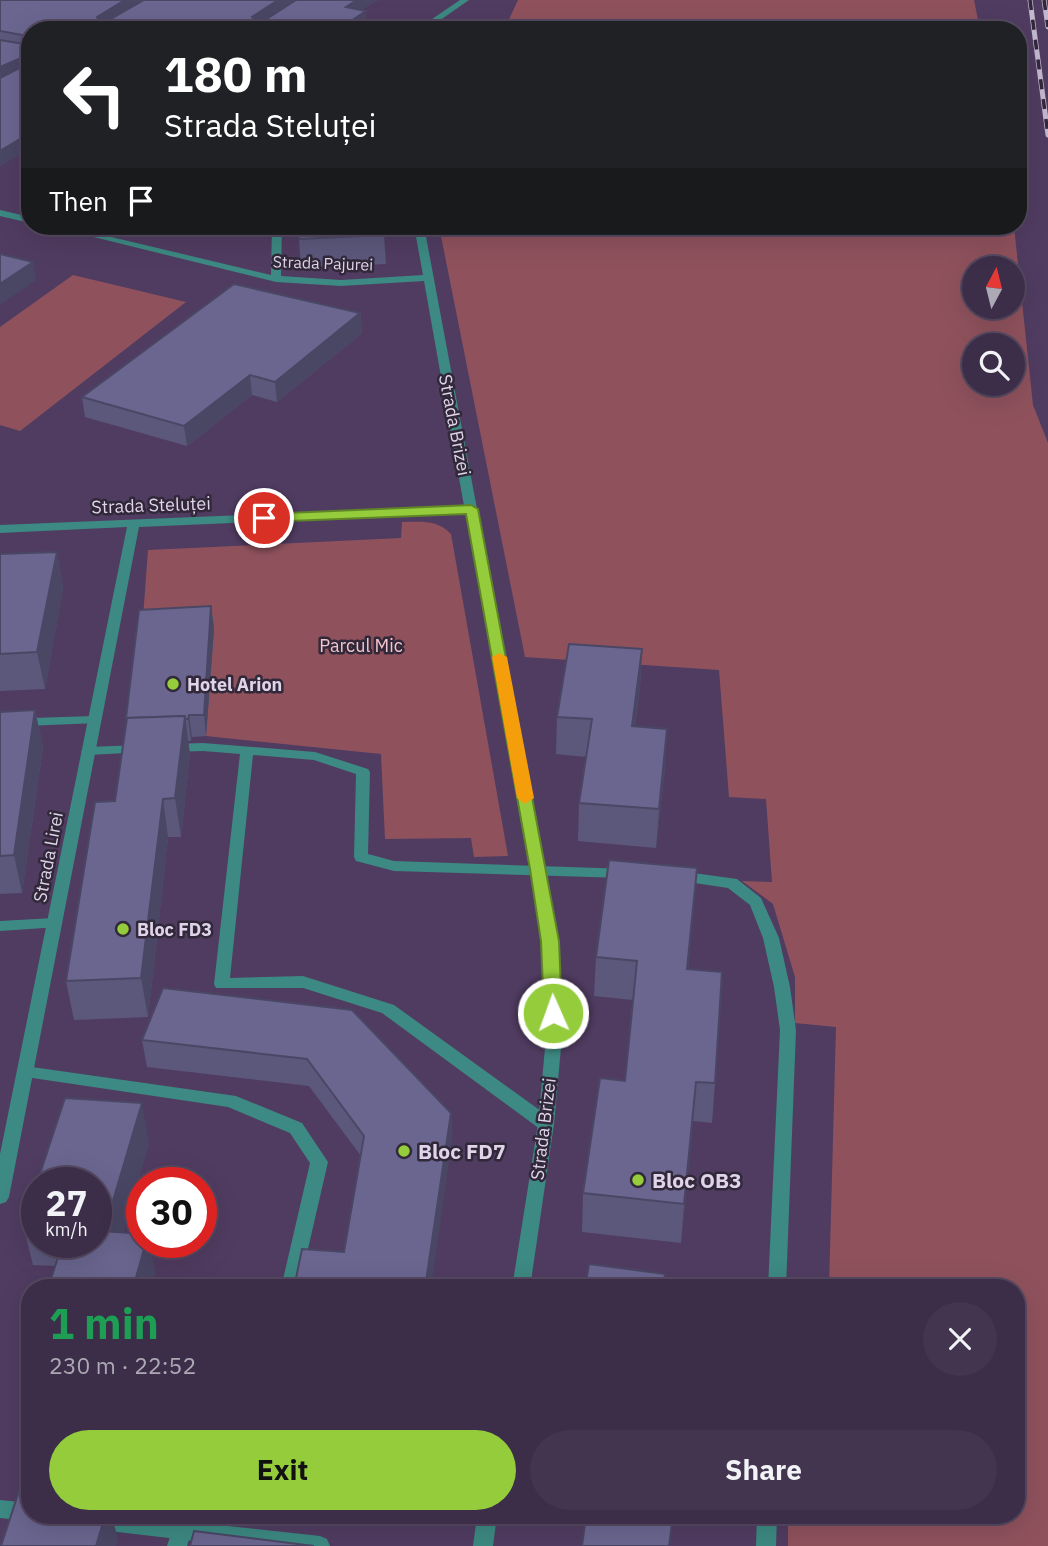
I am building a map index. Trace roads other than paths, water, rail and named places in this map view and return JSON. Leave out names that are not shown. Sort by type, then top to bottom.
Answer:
[{"type":"street","points":[[434,21],[465,0]]},
{"type":"street","points":[[0,213],[21,218]]},
{"type":"street","name":"Strada Pajurei","points":[[92,235],[276,279],[341,283],[428,278]]},
{"type":"street","points":[[276,279],[277,235]]},
{"type":"street","name":"Strada Brizei","points":[[421,235],[539,869],[550,941],[554,1037],[545,1124],[522,1279]]},
{"type":"street","name":"Strada Steluței","points":[[0,529],[471,509]]},
{"type":"street","name":"Strada Lirei","points":[[0,1197],[5,1146],[25,1072],[134,523]]},
{"type":"street","points":[[0,723],[94,720]]},
{"type":"street","points":[[88,751],[203,747],[316,756],[363,772],[361,858],[394,866],[641,874]]},
{"type":"street","points":[[247,751],[222,984],[303,982],[388,1009],[545,1124]]},
{"type":"street","points":[[669,875],[696,876],[732,883],[756,902],[771,938],[788,1030],[777,1279]]},
{"type":"street","points":[[0,926],[54,923]]},
{"type":"street","points":[[25,1072],[230,1101],[296,1128],[319,1162],[292,1279]]},
{"type":"street","points":[[0,1509],[21,1511]]},
{"type":"street","points":[[104,1524],[180,1537],[320,1546]]},
{"type":"street","points":[[483,1546],[486,1524]]},
{"type":"street","points":[[766,1546],[767,1524]]},
{"type":"railway","points":[[1030,0],[1048,135]]},
{"type":"railway","points":[[1044,0],[1048,27]]},
{"type":"place","name":"Hotel Arion","points":[[173,684]]},
{"type":"place","name":"Bloc FD3","points":[[123,929]]},
{"type":"place","name":"Bloc FD7","points":[[404,1151]]},
{"type":"place","name":"Bloc OB3","points":[[638,1180]]},
{"type":"park label","name":"Parcul Mic","points":[[361,645]]}]
